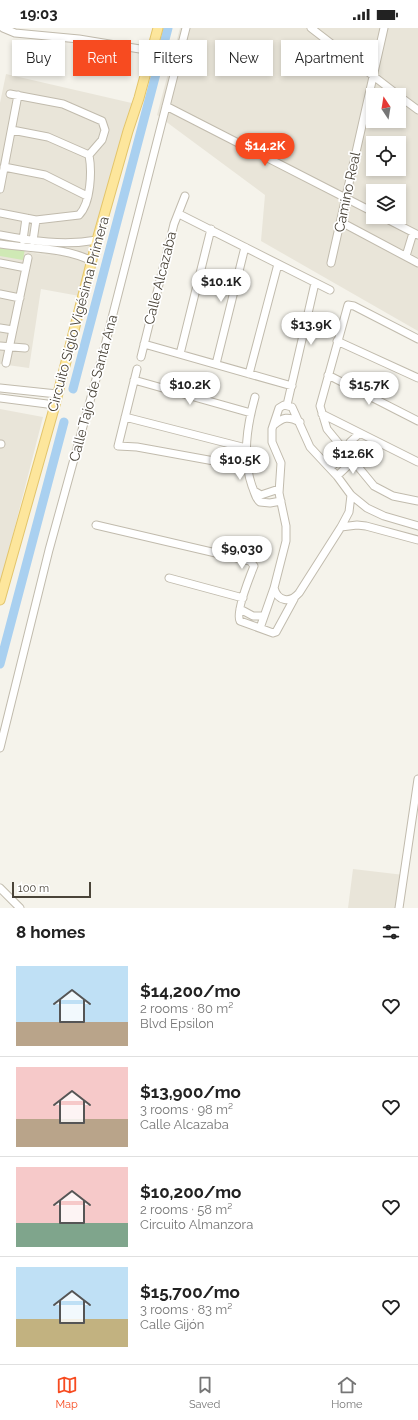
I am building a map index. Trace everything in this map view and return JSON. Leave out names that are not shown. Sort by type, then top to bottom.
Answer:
[{"type":"main road","name":"Circuito Siglo Vigésima Primera","points":[[155,40],[158,28]]},
{"type":"main road","name":"Circuito Siglo Vigésima Primera","points":[[0,600],[55,405],[97,240],[145,76]]},
{"type":"street","points":[[3,28],[15,33],[79,39],[139,49]]},
{"type":"street","name":"Calle Tajo de Santa Ana","points":[[0,748],[51,542],[101,361],[186,28]]},
{"type":"street","name":"Camino Real","points":[[378,52],[384,28]]},
{"type":"street","points":[[315,29],[328,40]]},
{"type":"street","points":[[372,76],[389,88]]},
{"type":"street","name":"Camino Real","points":[[331,262],[372,76]]},
{"type":"street","points":[[0,213],[36,220],[79,215],[84,209],[92,176],[89,155],[104,137],[106,130],[104,124],[71,106],[10,94]]},
{"type":"street","points":[[0,189],[18,95]]},
{"type":"street","points":[[406,101],[418,110]]},
{"type":"street","points":[[166,106],[366,208]]},
{"type":"street","points":[[12,130],[48,137],[89,155]]},
{"type":"street","points":[[4,167],[45,175],[87,196]]},
{"type":"street","name":"Calle Alcazaba","points":[[141,357],[174,224],[185,196]]},
{"type":"street","name":"Calle Alcazaba","points":[[179,214],[330,290]]},
{"type":"street","points":[[23,240],[26,218]]},
{"type":"street","points":[[33,241],[36,220]]},
{"type":"street","points":[[341,222],[418,263]]},
{"type":"street","points":[[397,224],[416,234],[406,256]]},
{"type":"street","points":[[180,354],[211,229]]},
{"type":"street","points":[[0,236],[23,240],[67,243],[97,240]]},
{"type":"street","points":[[67,243],[67,251]]},
{"type":"street","points":[[0,244],[26,248],[67,251],[92,261]]},
{"type":"street","points":[[216,364],[245,247]]},
{"type":"street","points":[[6,363],[28,258]]},
{"type":"street","points":[[0,263],[26,268]]},
{"type":"street","points":[[249,374],[278,264]]},
{"type":"street","points":[[287,405],[315,283]]},
{"type":"street","points":[[0,294],[20,298]]},
{"type":"street","points":[[418,339],[351,305],[346,308],[320,406],[327,429],[378,489],[393,496],[418,502]]},
{"type":"street","points":[[0,328],[13,330]]},
{"type":"street","points":[[338,341],[418,378]]},
{"type":"street","name":"Calle Alcazaba","points":[[144,344],[292,386]]},
{"type":"street","points":[[0,346],[25,348]]},
{"type":"street","points":[[138,369],[118,446],[137,447],[247,467]]},
{"type":"street","points":[[328,374],[418,421]]},
{"type":"street","points":[[134,380],[251,413]]},
{"type":"street","points":[[0,388],[57,394]]},
{"type":"street","points":[[255,397],[246,448],[247,467],[255,497],[260,502],[270,503],[281,501]]},
{"type":"street","points":[[0,398],[55,405]]},
{"type":"street","points":[[260,628],[274,588],[286,541],[286,526],[279,489],[281,463],[272,442],[276,411],[279,408],[287,405],[295,410],[310,447],[337,476],[351,496],[367,508],[384,516],[418,526]]},
{"type":"street","points":[[322,414],[418,462]]},
{"type":"street","points":[[125,417],[246,448]]},
{"type":"street","points":[[274,425],[286,417],[300,422]]},
{"type":"street","points":[[337,476],[350,456],[350,442],[360,433]]},
{"type":"street","points":[[330,468],[350,456]]},
{"type":"street","points":[[254,491],[261,495],[279,489]]},
{"type":"street","points":[[96,525],[250,560],[254,566],[242,598],[238,617],[240,621],[273,633],[276,632],[294,599],[341,527],[349,512],[351,496]]},
{"type":"street","points":[[341,527],[357,525],[366,526],[418,540]]},
{"type":"street","points":[[169,578],[242,598]]},
{"type":"street","points":[[274,588],[278,597],[284,600],[294,599]]},
{"type":"street","points":[[240,609],[253,616],[263,616]]},
{"type":"street","points":[[399,908],[418,778]]},
{"type":"street","points":[[0,888],[20,908]]},
{"type":"shaded area","points":[[180,28],[418,28],[418,331],[261,241],[265,195],[157,115],[167,76],[207,76],[207,40],[177,40]]},
{"type":"shaded area","points":[[6,74],[136,104],[85,297],[41,289],[29,368],[0,364],[0,246],[60,258],[0,245],[0,103]]},
{"type":"shaded area","points":[[0,409],[43,417],[0,585]]},
{"type":"shaded area","points":[[353,869],[404,875],[400,908],[348,908]]},
{"type":"green space","points":[[0,245],[25,249],[23,260],[0,256]]},
{"type":"waterway","points":[[73,389],[168,28]]},
{"type":"waterway","points":[[0,664],[64,422]]}]
